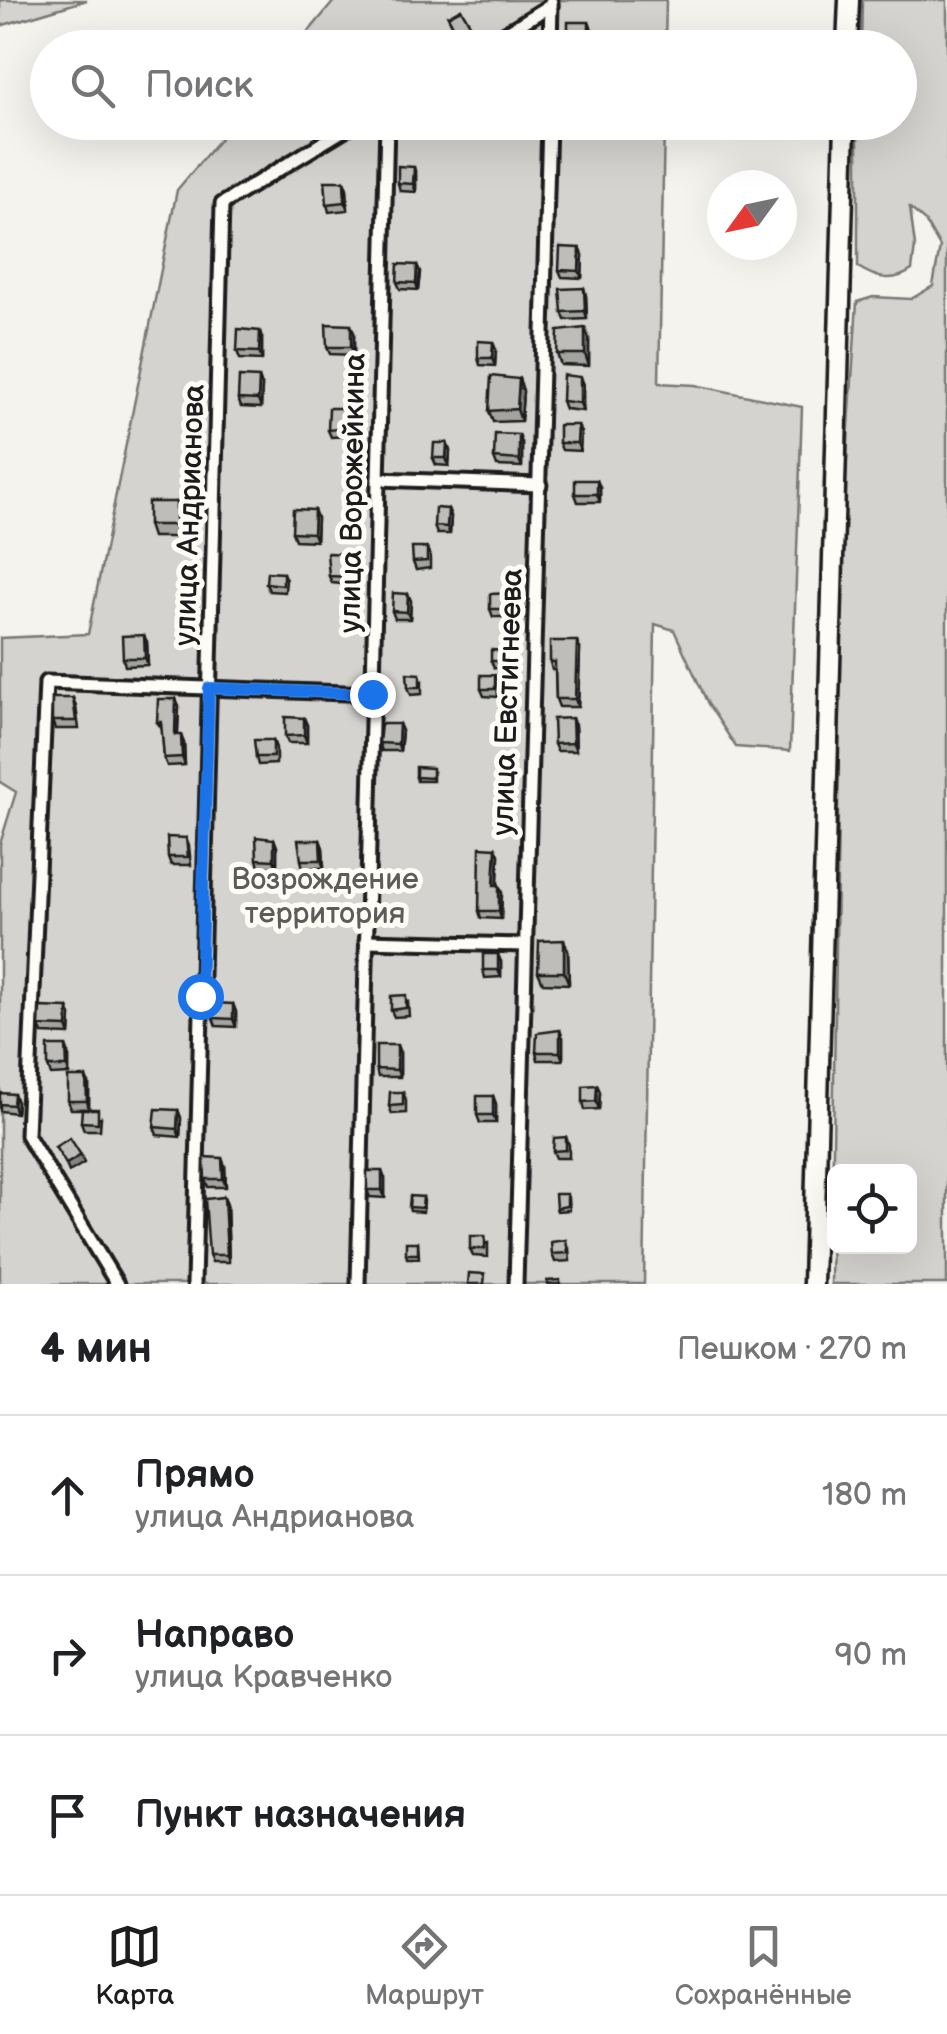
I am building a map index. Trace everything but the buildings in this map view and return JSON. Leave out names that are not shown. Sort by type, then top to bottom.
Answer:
[{"type":"main road","points":[[848,30],[849,0]]},
{"type":"main road","points":[[813,1284],[845,140]]},
{"type":"street","points":[[508,30],[551,2]]},
{"type":"street","points":[[550,30],[551,2]]},
{"type":"street","name":"улица Андрианова","points":[[194,1284],[222,204],[327,140]]},
{"type":"street","name":"улица Ворожейкина","points":[[358,1284],[387,140]]},
{"type":"street","name":"улица Евстигнеева","points":[[516,1284],[549,140]]},
{"type":"street","points":[[378,479],[540,485]]},
{"type":"street","points":[[118,1284],[27,1135],[46,682],[372,694]]},
{"type":"street","points":[[366,941],[524,945]]},
{"type":"green space","points":[[0,0],[87,0],[0,26]]},
{"type":"green space","points":[[335,0],[666,0],[665,30],[310,30]]},
{"type":"green space","points":[[862,0],[947,0],[947,1284],[831,1284],[831,1254],[917,1254],[917,1164],[833,1164],[842,536],[857,302],[873,297],[911,299],[933,286],[940,247],[925,221],[910,208],[915,246],[912,270],[898,277],[872,274],[858,267],[858,140],[917,140],[917,30],[861,30]]},
{"type":"green space","name":"Возрождение территория","points":[[219,140],[664,140],[659,383],[695,385],[802,407],[790,751],[736,747],[708,704],[674,630],[655,624],[644,1284],[0,1284],[0,844],[16,792],[0,782],[0,638],[88,634],[177,190]]},
{"type":"route","points":[[200,996],[209,688],[372,694]]}]
